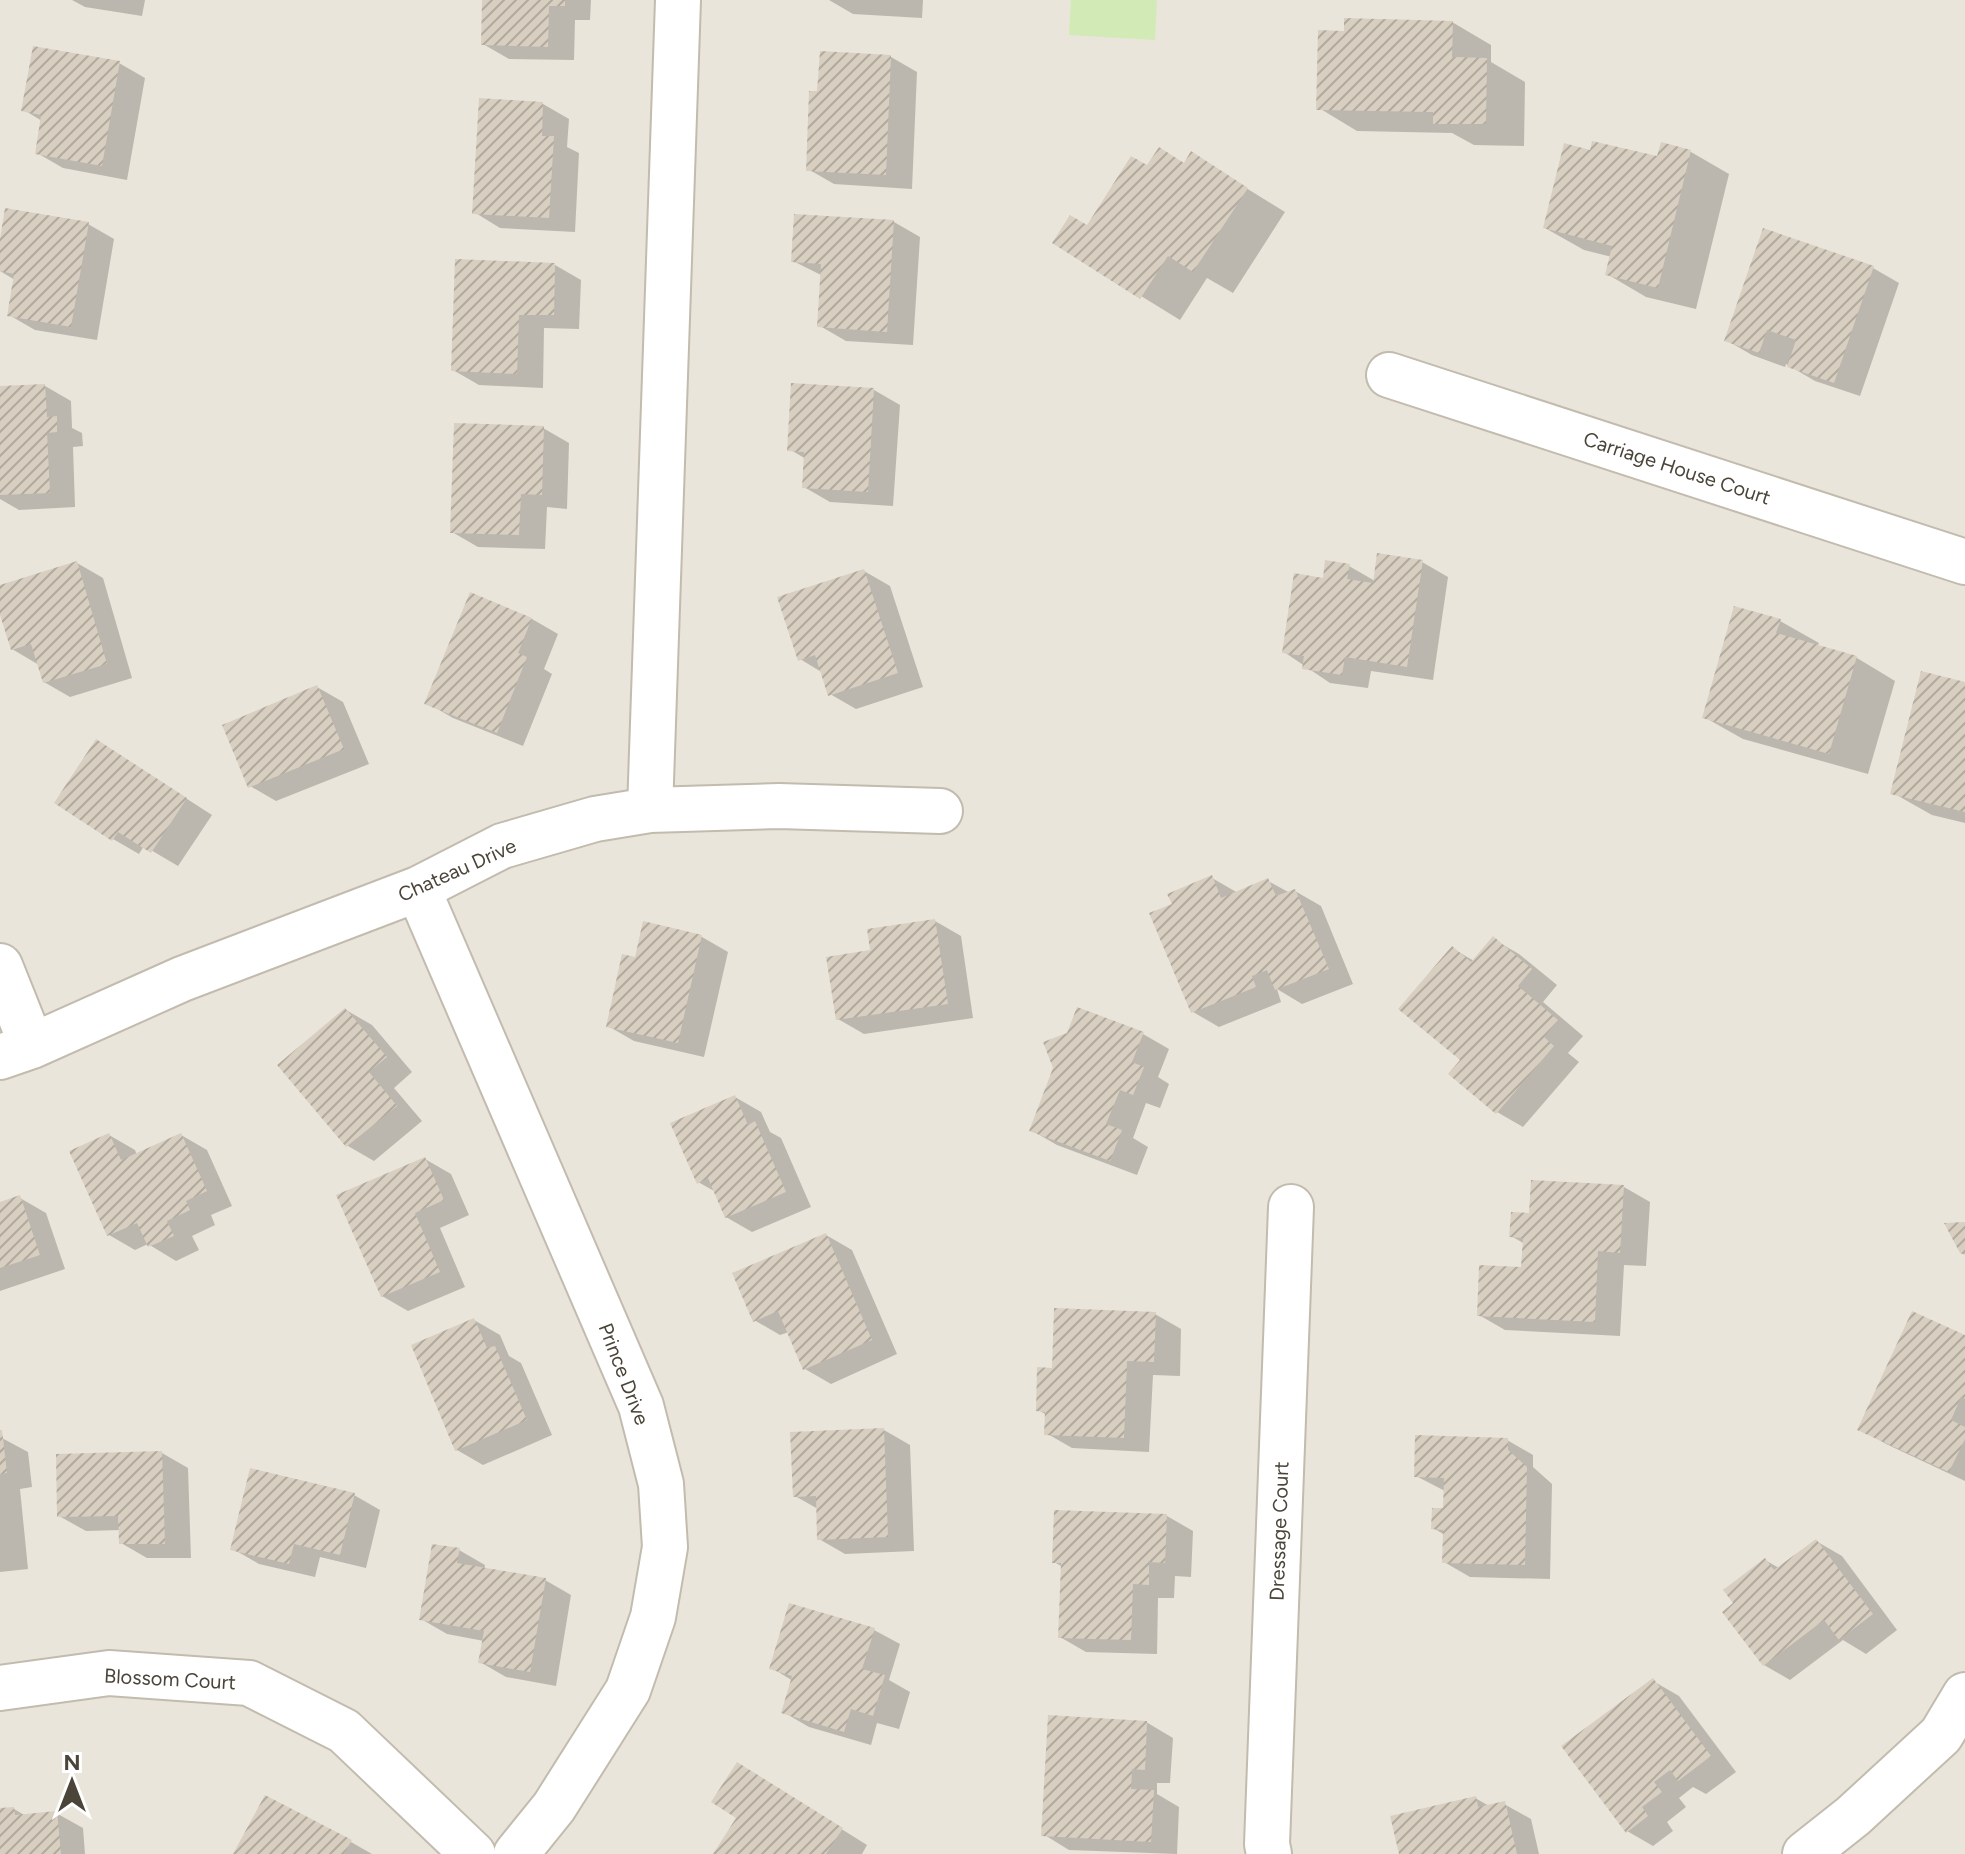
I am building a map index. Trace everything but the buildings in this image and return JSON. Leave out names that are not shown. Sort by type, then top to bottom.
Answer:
[{"type":"street","points":[[650,810],[678,0]]},
{"type":"street","name":"Carriage House Court","points":[[1389,375],[1965,562]]},
{"type":"street","name":"Chateau Drive","points":[[16,1052],[182,979],[418,889],[502,846],[595,819],[650,810],[779,806],[940,811]]},
{"type":"street","name":"Prince Drive","points":[[418,889],[641,1406],[661,1484],[665,1547],[653,1617],[628,1690],[554,1807],[516,1854]]},
{"type":"street","points":[[0,966],[16,1052]]},
{"type":"street","name":"Dressage Court","points":[[1269,1854],[1291,1207]]},
{"type":"street","name":"Blossom Court","points":[[0,1688],[109,1673],[249,1683],[344,1731],[473,1854]]},
{"type":"street","points":[[1805,1854],[1853,1816],[1941,1735],[1965,1695]]},
{"type":"shaded area","points":[[0,0],[1965,0],[1965,1854],[0,1854]]},
{"type":"green space","points":[[1071,0],[1157,0],[1155,40],[1069,35]]}]
